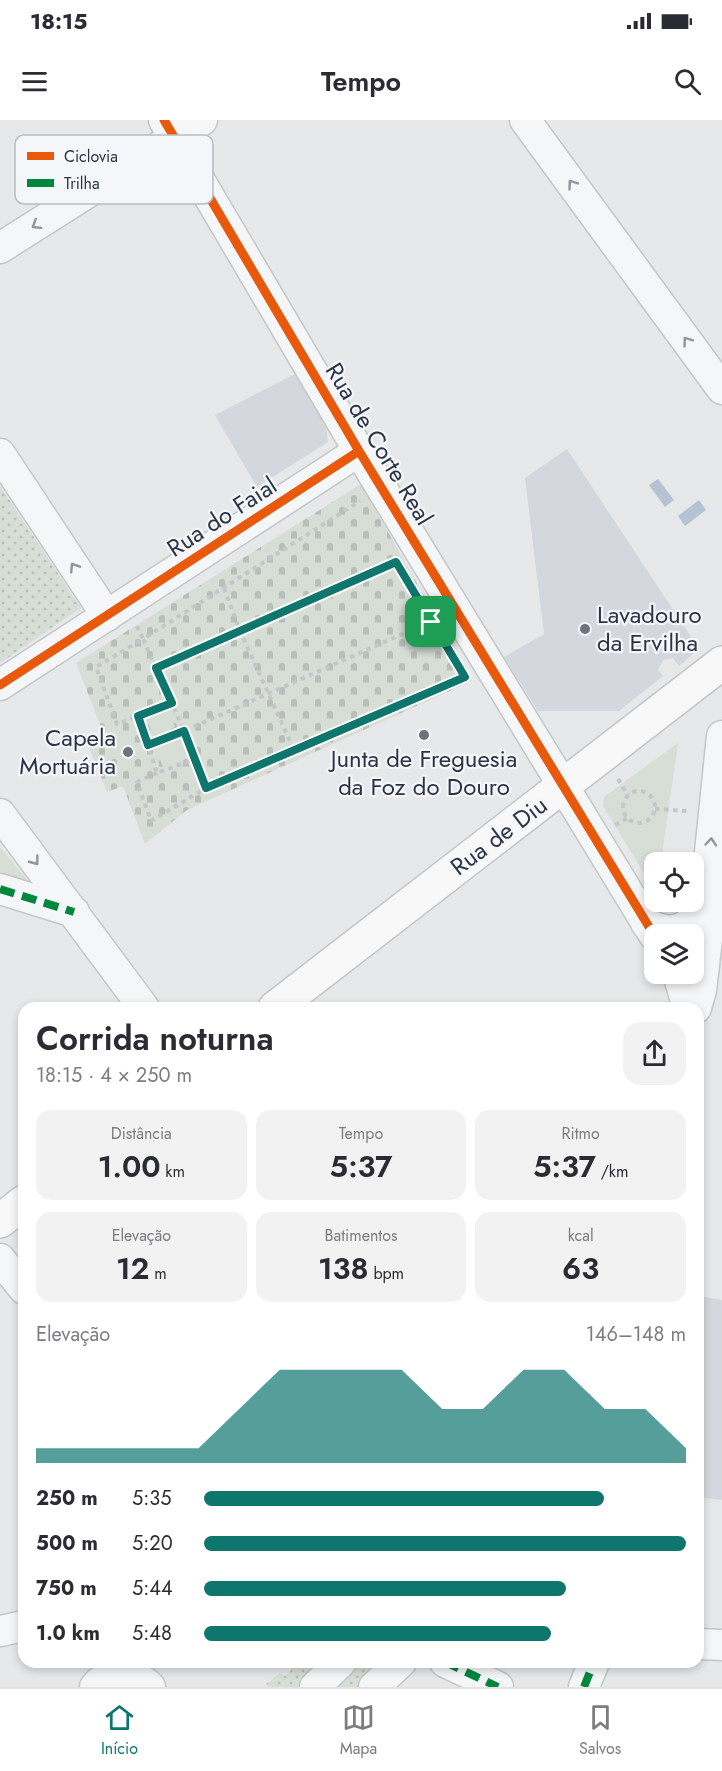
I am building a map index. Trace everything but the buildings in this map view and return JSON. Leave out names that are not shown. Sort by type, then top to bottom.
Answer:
[{"type":"main road","name":"Rua de Diu","points":[[283,1002],[722,663]]},
{"type":"main road","points":[[0,1221],[18,1207]]},
{"type":"street","points":[[169,129],[202,120]]},
{"type":"street","points":[[525,120],[722,388]]},
{"type":"street","points":[[0,248],[62,204]]},
{"type":"street","name":"Rua de Corte Real","points":[[213,204],[359,451],[443,614],[565,786],[647,924]]},
{"type":"street","name":"Rua do Faial","points":[[0,685],[359,451]]},
{"type":"street","points":[[0,454],[106,616]]},
{"type":"street","points":[[688,924],[701,907],[707,881],[722,736]]},
{"type":"street","points":[[0,814],[140,1002]]},
{"type":"street","points":[[698,1002],[711,906],[707,881]]},
{"type":"street","points":[[0,889],[74,912]]},
{"type":"street","points":[[681,984],[686,1002]]},
{"type":"street","points":[[0,1259],[18,1282]]},
{"type":"street","points":[[0,1631],[18,1627]]},
{"type":"street","points":[[704,1644],[722,1645]]},
{"type":"street","points":[[315,1687],[335,1668]]},
{"type":"street","points":[[374,1687],[395,1668]]},
{"type":"street","points":[[458,1668],[498,1687]]},
{"type":"street","points":[[584,1687],[592,1668]]},
{"type":"street","points":[[97,1676],[136,1675]]},
{"type":"path","points":[[172,703],[117,724],[96,667],[360,501],[366,511]]},
{"type":"path","points":[[390,552],[402,572]]},
{"type":"path","points":[[156,668],[396,562]]},
{"type":"path","points":[[224,588],[240,631],[294,750]]},
{"type":"path","points":[[425,612],[443,614]]},
{"type":"path","points":[[436,631],[443,614]]},
{"type":"path","points":[[142,747],[268,694],[443,614]]},
{"type":"path","points":[[143,639],[184,731],[206,788]]},
{"type":"path","points":[[195,759],[137,782],[151,821],[206,788],[465,677],[459,668]]},
{"type":"path","points":[[138,716],[157,774]]},
{"type":"path","points":[[644,792],[652,798],[655,809],[651,818],[637,823],[628,818],[624,805],[633,793],[644,792]]},
{"type":"path","points":[[655,809],[713,813]]},
{"type":"shaded area","points":[[295,374],[326,427],[328,442],[257,487],[215,415]]},
{"type":"shaded area","points":[[567,449],[699,649],[679,666],[673,658],[663,660],[658,670],[663,676],[619,711],[538,711],[504,657],[544,634],[525,478]]},
{"type":"shaded area","points":[[704,1297],[722,1300],[722,1500],[704,1498]]},
{"type":"green space","points":[[361,484],[472,681],[187,810],[145,844],[123,786],[107,792],[86,740],[103,732],[76,663]]},
{"type":"green space","points":[[0,486],[81,608],[0,663]]},
{"type":"green space","points":[[168,709],[175,727],[153,736],[146,717]]},
{"type":"green space","points":[[180,737],[188,757],[163,767],[155,747]]},
{"type":"green space","points":[[678,743],[662,852],[644,852],[644,873],[603,806],[604,797]]},
{"type":"green space","points":[[0,847],[34,888],[0,889]]},
{"type":"green space","points":[[293,1668],[311,1668],[297,1687],[268,1687],[266,1684],[280,1673],[285,1676]]},
{"type":"green space","points":[[345,1668],[380,1668],[362,1687],[329,1687]]},
{"type":"water","points":[[658,479],[674,500],[665,507],[649,485]]},
{"type":"water","points":[[699,500],[706,510],[685,526],[678,516]]},
{"type":"marked path","points":[[0,889],[74,912]]},
{"type":"marked path","points":[[458,1668],[498,1687]]},
{"type":"marked path","points":[[584,1687],[592,1668]]},
{"type":"cycle path","points":[[164,120],[173,135]]},
{"type":"cycle path","points":[[213,203],[359,451],[647,924]]},
{"type":"cycle path","points":[[0,685],[359,451]]},
{"type":"place","name":"Lavadouro da Ervilha","points":[[585,629]]},
{"type":"place","name":"Junta de Freguesia da Foz do Douro","points":[[424,735]]},
{"type":"place","name":"Capela Mortuária","points":[[128,752]]},
{"type":"route","points":[[396,562],[431,622],[465,677],[206,788],[184,731],[148,745],[138,716],[172,703],[156,668],[396,562]]}]
